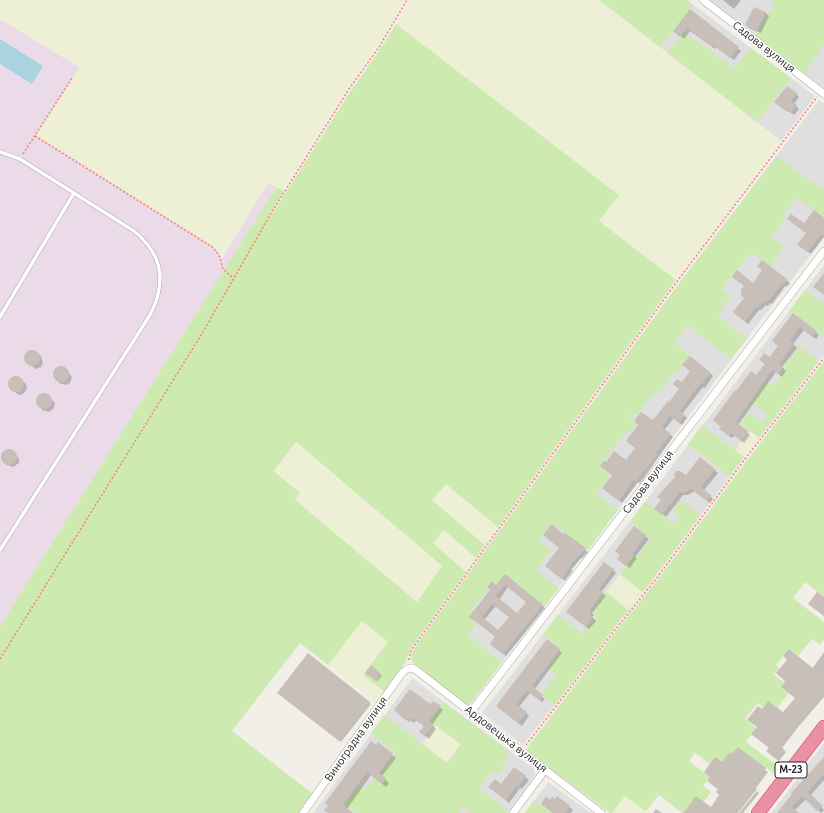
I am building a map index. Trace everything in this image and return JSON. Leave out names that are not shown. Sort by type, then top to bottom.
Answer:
[{"type":"highway","name":"М-23","points":[[758,813],[824,727]]},
{"type":"street","name":"Садова вулиця","points":[[703,0],[822,93]]},
{"type":"street","name":"Садова вулиця","points":[[471,712],[824,251]]},
{"type":"street","name":"Ардовецька вулиця","points":[[410,668],[416,670],[601,813]]},
{"type":"street","name":"Виноградна вулиця","points":[[303,813],[402,673],[406,669],[410,668]]},
{"type":"street","points":[[513,813],[545,770]]},
{"type":"lane","points":[[0,152],[20,159],[134,231],[144,239],[152,249],[160,269],[159,292],[156,304],[150,315],[0,550]]},
{"type":"lane","points":[[0,318],[74,194]]},
{"type":"path","points":[[0,659],[199,339],[284,191],[349,89],[379,47],[407,0]]},
{"type":"path","points":[[20,159],[72,78]]},
{"type":"path","points":[[410,668],[410,653],[412,649],[678,280],[822,93]]},
{"type":"path","points":[[35,136],[212,247],[219,255],[223,269],[233,278]]},
{"type":"path","points":[[521,751],[656,579],[745,459],[824,358]]},
{"type":"shaded area","points":[[607,0],[687,0],[815,96],[781,141],[604,4]]},
{"type":"shaded area","points":[[709,0],[824,0],[824,90],[728,15]]},
{"type":"shaded area","points":[[0,19],[276,187],[0,626]]},
{"type":"shaded area","points":[[819,100],[824,103],[824,237],[469,706],[413,663],[411,655],[413,650],[677,286]]},
{"type":"shaded area","points":[[824,265],[824,355],[744,457],[658,573],[523,745],[482,713],[645,502]]},
{"type":"shaded area","points":[[412,678],[534,769],[535,775],[523,792],[507,813],[313,813]]},
{"type":"shaded area","points":[[824,743],[824,813],[771,813],[782,799]]},
{"type":"shaded area","points":[[548,782],[591,813],[525,813]]},
{"type":"green space","points":[[0,0],[405,0],[283,190],[269,182],[222,259],[213,246],[36,135],[80,67],[0,19]]},
{"type":"green space","points":[[410,0],[599,0],[781,141],[676,280],[599,221],[619,195],[396,24]]},
{"type":"green space","points":[[599,0],[687,0],[693,5],[660,47]]},
{"type":"green space","points":[[770,0],[824,0],[824,45],[804,74],[755,36],[775,4]]},
{"type":"green space","points":[[396,24],[619,195],[599,221],[676,280],[498,527],[446,484],[432,500],[485,545],[476,558],[444,530],[433,543],[466,572],[411,648],[406,661],[385,692],[363,675],[388,642],[362,621],[328,665],[300,643],[232,731],[313,794],[299,813],[0,813],[0,626],[276,187],[284,191],[270,215],[271,216],[348,95]],"holes":[[[296,442],[442,566],[417,602],[295,500],[300,493],[274,471]]]},
{"type":"green space","points":[[684,32],[735,69],[751,48],[791,78],[757,122],[667,53]]},
{"type":"green space","points":[[777,156],[824,190],[824,218],[796,197],[782,216],[785,219],[771,237],[784,247],[770,266],[751,252],[722,289],[731,297],[717,316],[747,339],[731,359],[688,325],[674,343],[690,356],[675,375],[673,374],[659,392],[656,391],[634,417],[631,414],[629,417],[637,424],[630,433],[627,431],[600,466],[611,474],[597,494],[618,510],[588,550],[553,523],[539,541],[551,551],[536,570],[559,588],[545,606],[505,574],[496,585],[491,582],[486,588],[488,590],[472,609],[474,611],[469,617],[477,623],[468,635],[502,662],[469,706],[416,666],[411,659],[413,650],[677,286]]},
{"type":"green space","points":[[805,290],[824,304],[824,337],[790,310]]},
{"type":"green space","points":[[799,346],[819,361],[759,438],[740,423],[749,412],[762,422],[768,415],[752,402],[767,382],[773,386],[787,368],[784,365]]},
{"type":"green space","points":[[824,361],[824,597],[805,582],[793,598],[824,622],[824,639],[820,645],[812,639],[798,656],[789,649],[776,665],[779,668],[774,675],[784,682],[781,687],[789,693],[777,708],[768,701],[763,707],[758,703],[745,719],[756,728],[746,742],[778,766],[773,773],[738,747],[722,762],[710,764],[695,753],[689,761],[710,777],[703,786],[711,792],[704,802],[682,813],[659,795],[646,811],[625,796],[612,813],[610,813],[528,752],[527,748],[617,630],[663,573],[748,459]]},
{"type":"green space","points":[[702,425],[744,457],[729,477],[688,444]]},
{"type":"green space","points":[[750,431],[759,438],[744,457],[735,450]]},
{"type":"green space","points":[[296,442],[442,567],[417,603],[295,500],[300,493],[274,471]]},
{"type":"green space","points":[[446,483],[498,527],[485,545],[432,500]]},
{"type":"green space","points":[[681,500],[700,516],[643,592],[620,574],[651,538],[630,522],[645,502],[674,524],[680,516],[673,510]]},
{"type":"green space","points":[[444,530],[476,558],[466,572],[433,544]]},
{"type":"green space","points":[[620,574],[643,592],[628,610],[606,592]]},
{"type":"green space","points":[[606,592],[628,610],[555,705],[541,694],[556,675],[548,668],[562,650],[543,634],[558,615],[582,634],[597,615],[592,611]]},
{"type":"green space","points":[[362,621],[388,642],[363,674],[385,692],[377,703],[328,665]]},
{"type":"green space","points":[[444,702],[509,751],[500,775],[493,770],[479,788],[509,811],[507,813],[471,813],[463,807],[458,813],[356,813],[345,805],[359,786],[365,790],[375,778],[382,784],[386,778],[380,774],[396,753],[371,733],[384,715],[447,763],[461,744],[430,721]]},
{"type":"green space","points":[[436,725],[461,744],[447,763],[422,744]]},
{"type":"green space","points":[[625,796],[649,813],[612,813]]},
{"type":"green space","points":[[533,801],[540,806],[542,805],[553,813],[525,813]]},
{"type":"water","points":[[0,39],[43,66],[32,84],[0,64]]},
{"type":"building","points":[[754,7],[766,12],[757,31],[745,25]]},
{"type":"building","points":[[690,9],[739,47],[730,58],[713,45],[712,47],[687,28],[680,37],[673,31]]},
{"type":"building","points":[[787,86],[797,93],[791,101],[797,105],[791,113],[785,108],[784,110],[774,102]]},
{"type":"building","points":[[814,210],[824,218],[824,236],[821,234],[808,252],[797,245],[806,233],[787,219],[791,214],[804,223]]},
{"type":"building","points":[[762,260],[787,279],[768,302],[767,301],[764,304],[762,302],[758,308],[756,307],[745,322],[733,312],[744,298],[741,295],[741,290],[744,286],[732,277],[737,270],[753,283],[762,270],[757,266]]},
{"type":"building","points":[[824,273],[824,295],[813,287]]},
{"type":"building","points":[[793,313],[817,331],[812,337],[800,327],[790,341],[794,344],[779,364],[783,368],[778,374],[772,370],[736,422],[748,431],[741,441],[731,433],[729,436],[719,429],[721,427],[713,420],[751,371],[756,375],[765,364],[759,360],[764,353],[770,357],[778,346],[772,341]]},
{"type":"building","points":[[29,350],[35,350],[40,355],[38,364],[35,366],[29,366],[24,361],[24,355]]},
{"type":"building","points":[[690,356],[711,373],[701,385],[700,384],[680,411],[685,415],[679,423],[670,416],[662,427],[671,434],[656,453],[658,454],[636,482],[634,480],[619,501],[602,488],[612,475],[600,466],[604,461],[606,462],[614,451],[626,460],[635,448],[626,441],[638,425],[634,421],[641,412],[653,420],[668,401],[669,402],[679,389],[673,384],[677,379],[682,382],[690,371],[682,365]]},
{"type":"building","points":[[58,366],[64,366],[69,371],[67,380],[64,382],[58,382],[53,377],[53,371]]},
{"type":"building","points":[[13,376],[19,376],[24,381],[22,390],[19,392],[13,392],[8,387],[8,381]]},
{"type":"building","points":[[41,393],[47,393],[52,398],[50,407],[47,409],[41,409],[36,404],[36,398]]},
{"type":"building","points":[[6,449],[12,449],[17,454],[15,463],[12,465],[6,465],[1,460],[1,454]]},
{"type":"building","points":[[700,457],[715,469],[701,487],[711,495],[707,501],[691,489],[684,493],[680,492],[662,515],[654,509],[661,500],[657,497],[675,477],[674,475],[676,471],[680,471],[686,475]]},
{"type":"building","points":[[552,524],[563,534],[564,532],[586,548],[569,567],[570,568],[562,579],[545,566],[559,548],[543,535]]},
{"type":"building","points":[[634,526],[646,535],[626,566],[617,559],[620,555],[615,551]]},
{"type":"building","points":[[604,562],[614,569],[599,589],[603,592],[590,610],[592,611],[589,614],[593,617],[586,627],[566,612]]},
{"type":"building","points":[[505,574],[543,605],[503,654],[490,644],[495,636],[469,617],[490,590],[487,587],[492,581],[496,585]],"holes":[[[505,585],[526,602],[517,613],[496,596]],[[492,604],[509,617],[498,630],[482,617]]]},
{"type":"building","points":[[817,592],[824,597],[824,616],[808,604]]},
{"type":"building","points":[[547,639],[560,649],[532,686],[543,695],[539,700],[527,691],[516,704],[527,712],[518,723],[496,706]]},
{"type":"building","points":[[789,649],[824,677],[824,691],[779,745],[784,749],[776,759],[766,751],[769,748],[751,734],[757,727],[747,720],[758,706],[762,709],[768,701],[783,712],[795,698],[781,687],[785,681],[776,673],[787,660],[783,656]]},
{"type":"building","points":[[308,653],[370,702],[339,741],[277,693]]},
{"type":"building","points":[[371,665],[381,674],[376,681],[365,673]]},
{"type":"building","points":[[410,689],[430,704],[433,701],[441,706],[429,721],[434,725],[425,736],[419,732],[424,726],[413,718],[410,721],[407,718],[405,720],[394,710]]},
{"type":"building","points":[[371,741],[376,745],[378,742],[393,754],[379,773],[386,778],[382,784],[367,772],[343,805],[353,813],[328,813],[324,810],[328,806],[325,803]]},
{"type":"building","points":[[738,747],[766,768],[753,786],[757,789],[738,813],[683,813],[696,796],[711,807],[719,795],[716,792],[718,789],[707,781],[710,777],[704,772],[715,757],[722,762],[730,752],[732,754]]},
{"type":"building","points":[[824,757],[824,774],[808,792],[823,806],[817,811],[802,796],[792,807],[799,813],[777,813],[792,794],[791,793]]},
{"type":"building","points":[[514,767],[526,776],[506,800],[488,787],[495,779],[501,784]]},
{"type":"building","points":[[546,796],[550,800],[552,797],[555,799],[557,796],[570,806],[565,813],[553,813],[541,804]]}]
